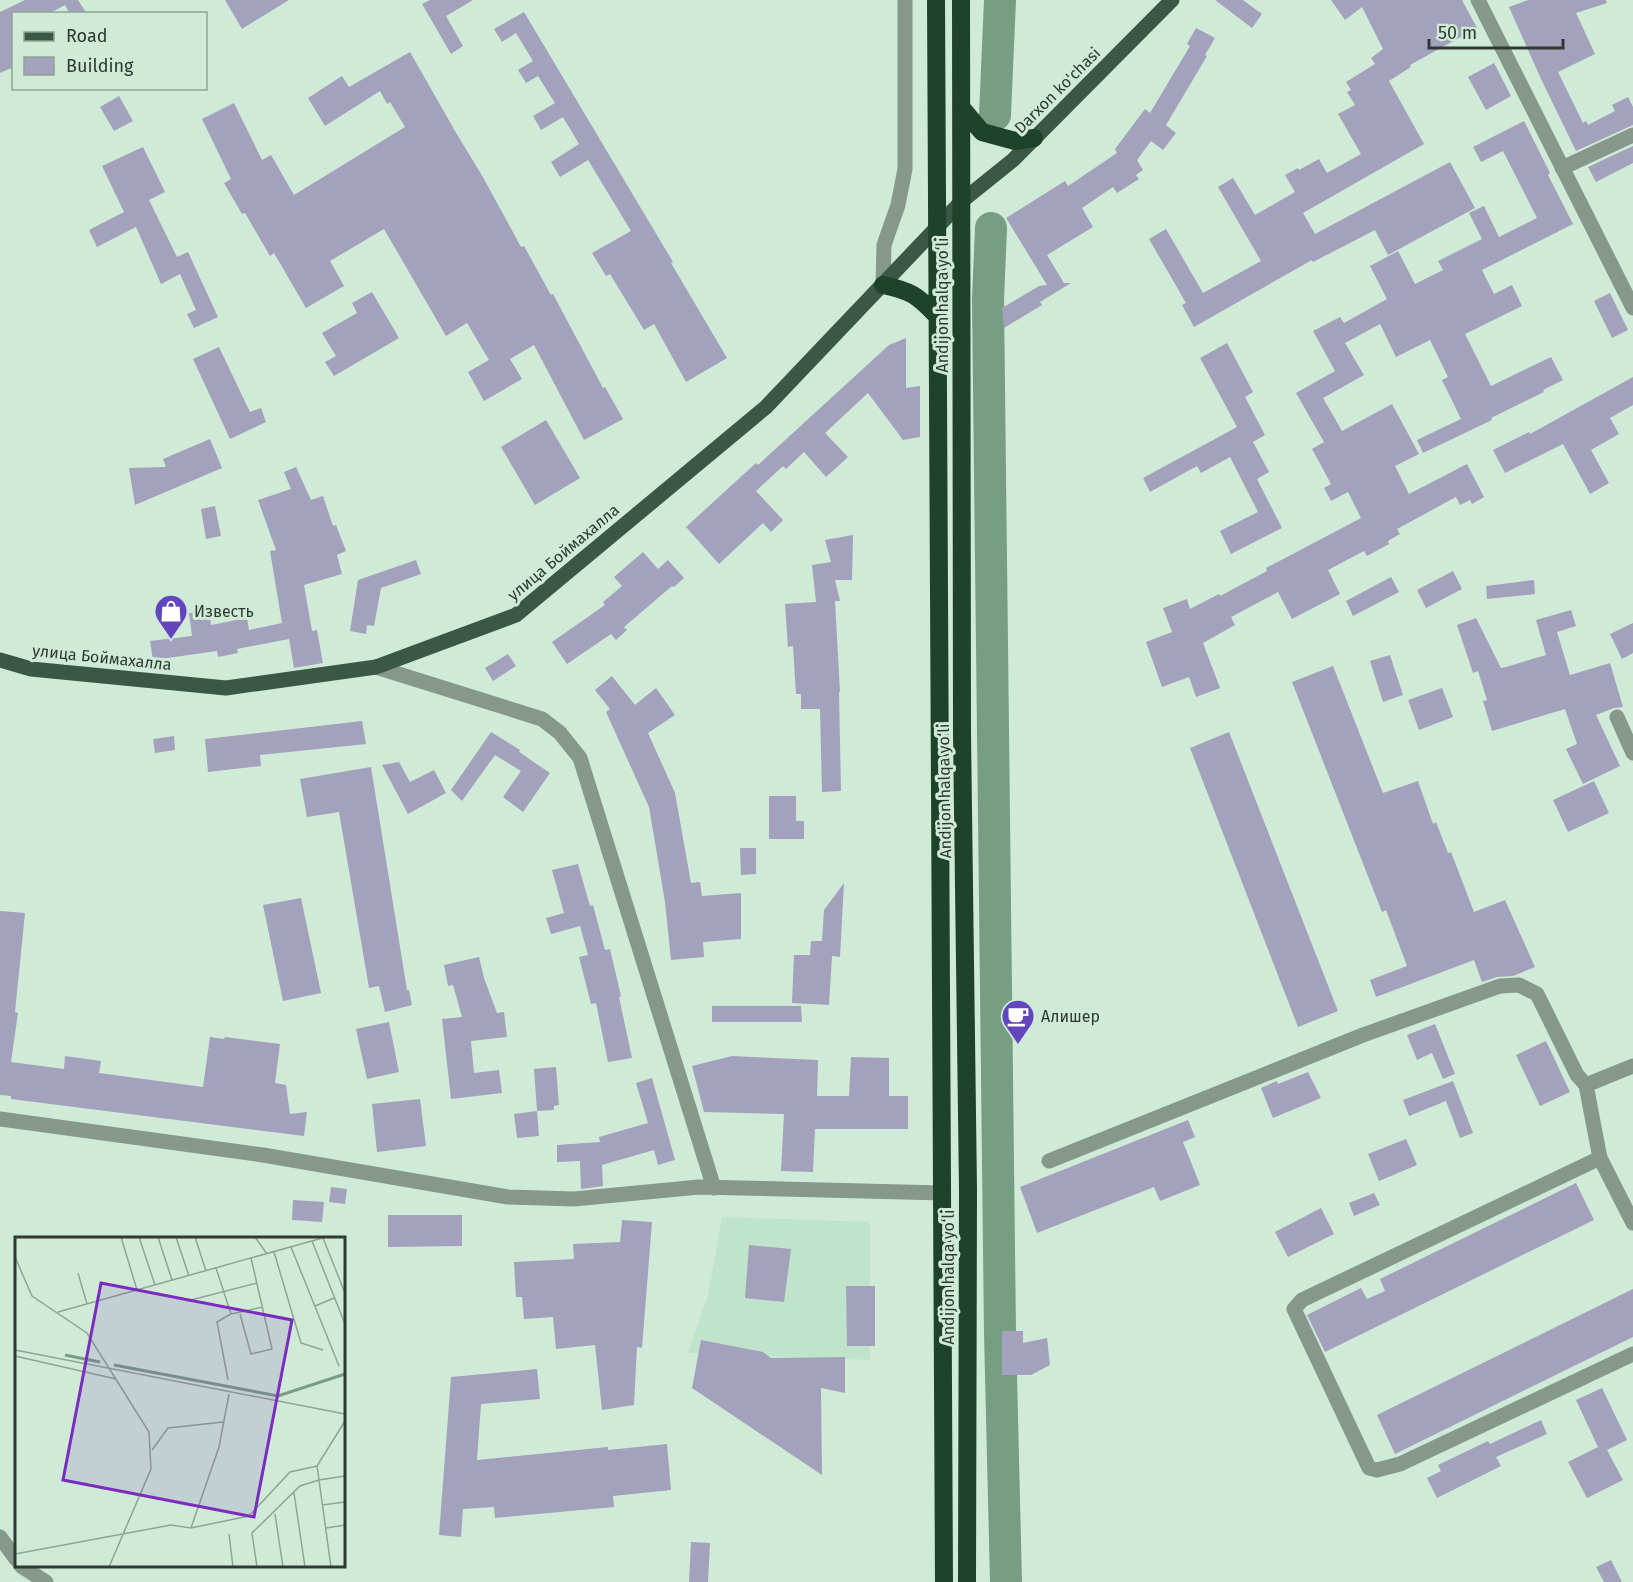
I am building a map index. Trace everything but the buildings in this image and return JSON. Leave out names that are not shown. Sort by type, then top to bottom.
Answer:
[{"type":"highway","name":"Andijon halqa yo‘li","points":[[936,0],[944,1582]]},
{"type":"highway","name":"Andijon halqa yo‘li","points":[[961,0],[962,734],[968,1190],[968,1582]]},
{"type":"highway","points":[[961,107],[982,132],[1015,141],[1034,138]]},
{"type":"highway","points":[[883,285],[903,289],[919,297],[936,315]]},
{"type":"main road","name":"Darxon ko'chasi","points":[[962,201],[1013,160],[1172,0]]},
{"type":"main road","name":"улица Боймахалла","points":[[0,660],[31,669],[226,688],[376,667],[516,615],[766,407],[962,201]]},
{"type":"street","points":[[883,285],[884,245],[898,205],[904,169],[905,0]]},
{"type":"street","points":[[1478,0],[1632,302]]},
{"type":"street","points":[[1562,168],[1633,135]]},
{"type":"street","points":[[376,667],[542,718],[560,733],[580,758],[714,1188]]},
{"type":"street","points":[[1617,717],[1633,753]]},
{"type":"street","points":[[1049,1161],[1363,1035],[1500,986],[1519,985],[1537,994],[1577,1076],[1587,1085],[1600,1158],[1633,1223]]},
{"type":"street","points":[[1587,1085],[1633,1066]]},
{"type":"street","points":[[0,1119],[263,1155],[508,1197],[574,1199],[667,1189],[714,1188],[943,1193]]},
{"type":"street","points":[[1600,1158],[1302,1300],[1294,1309],[1369,1468],[1377,1470],[1401,1464],[1633,1354]]},
{"type":"street","points":[[0,1537],[15,1558]]},
{"type":"street","points":[[23,1567],[46,1582]]},
{"type":"shaded area","points":[[722,1217],[870,1222],[870,1360],[688,1353],[708,1295]]},
{"type":"waterway","points":[[995,115],[1000,0]]},
{"type":"waterway","points":[[991,228],[988,300],[1000,1334],[1006,1582]]},
{"type":"place","name":"Известь","points":[[171,640]]},
{"type":"place","name":"Алишер","points":[[1018,1045]]}]
